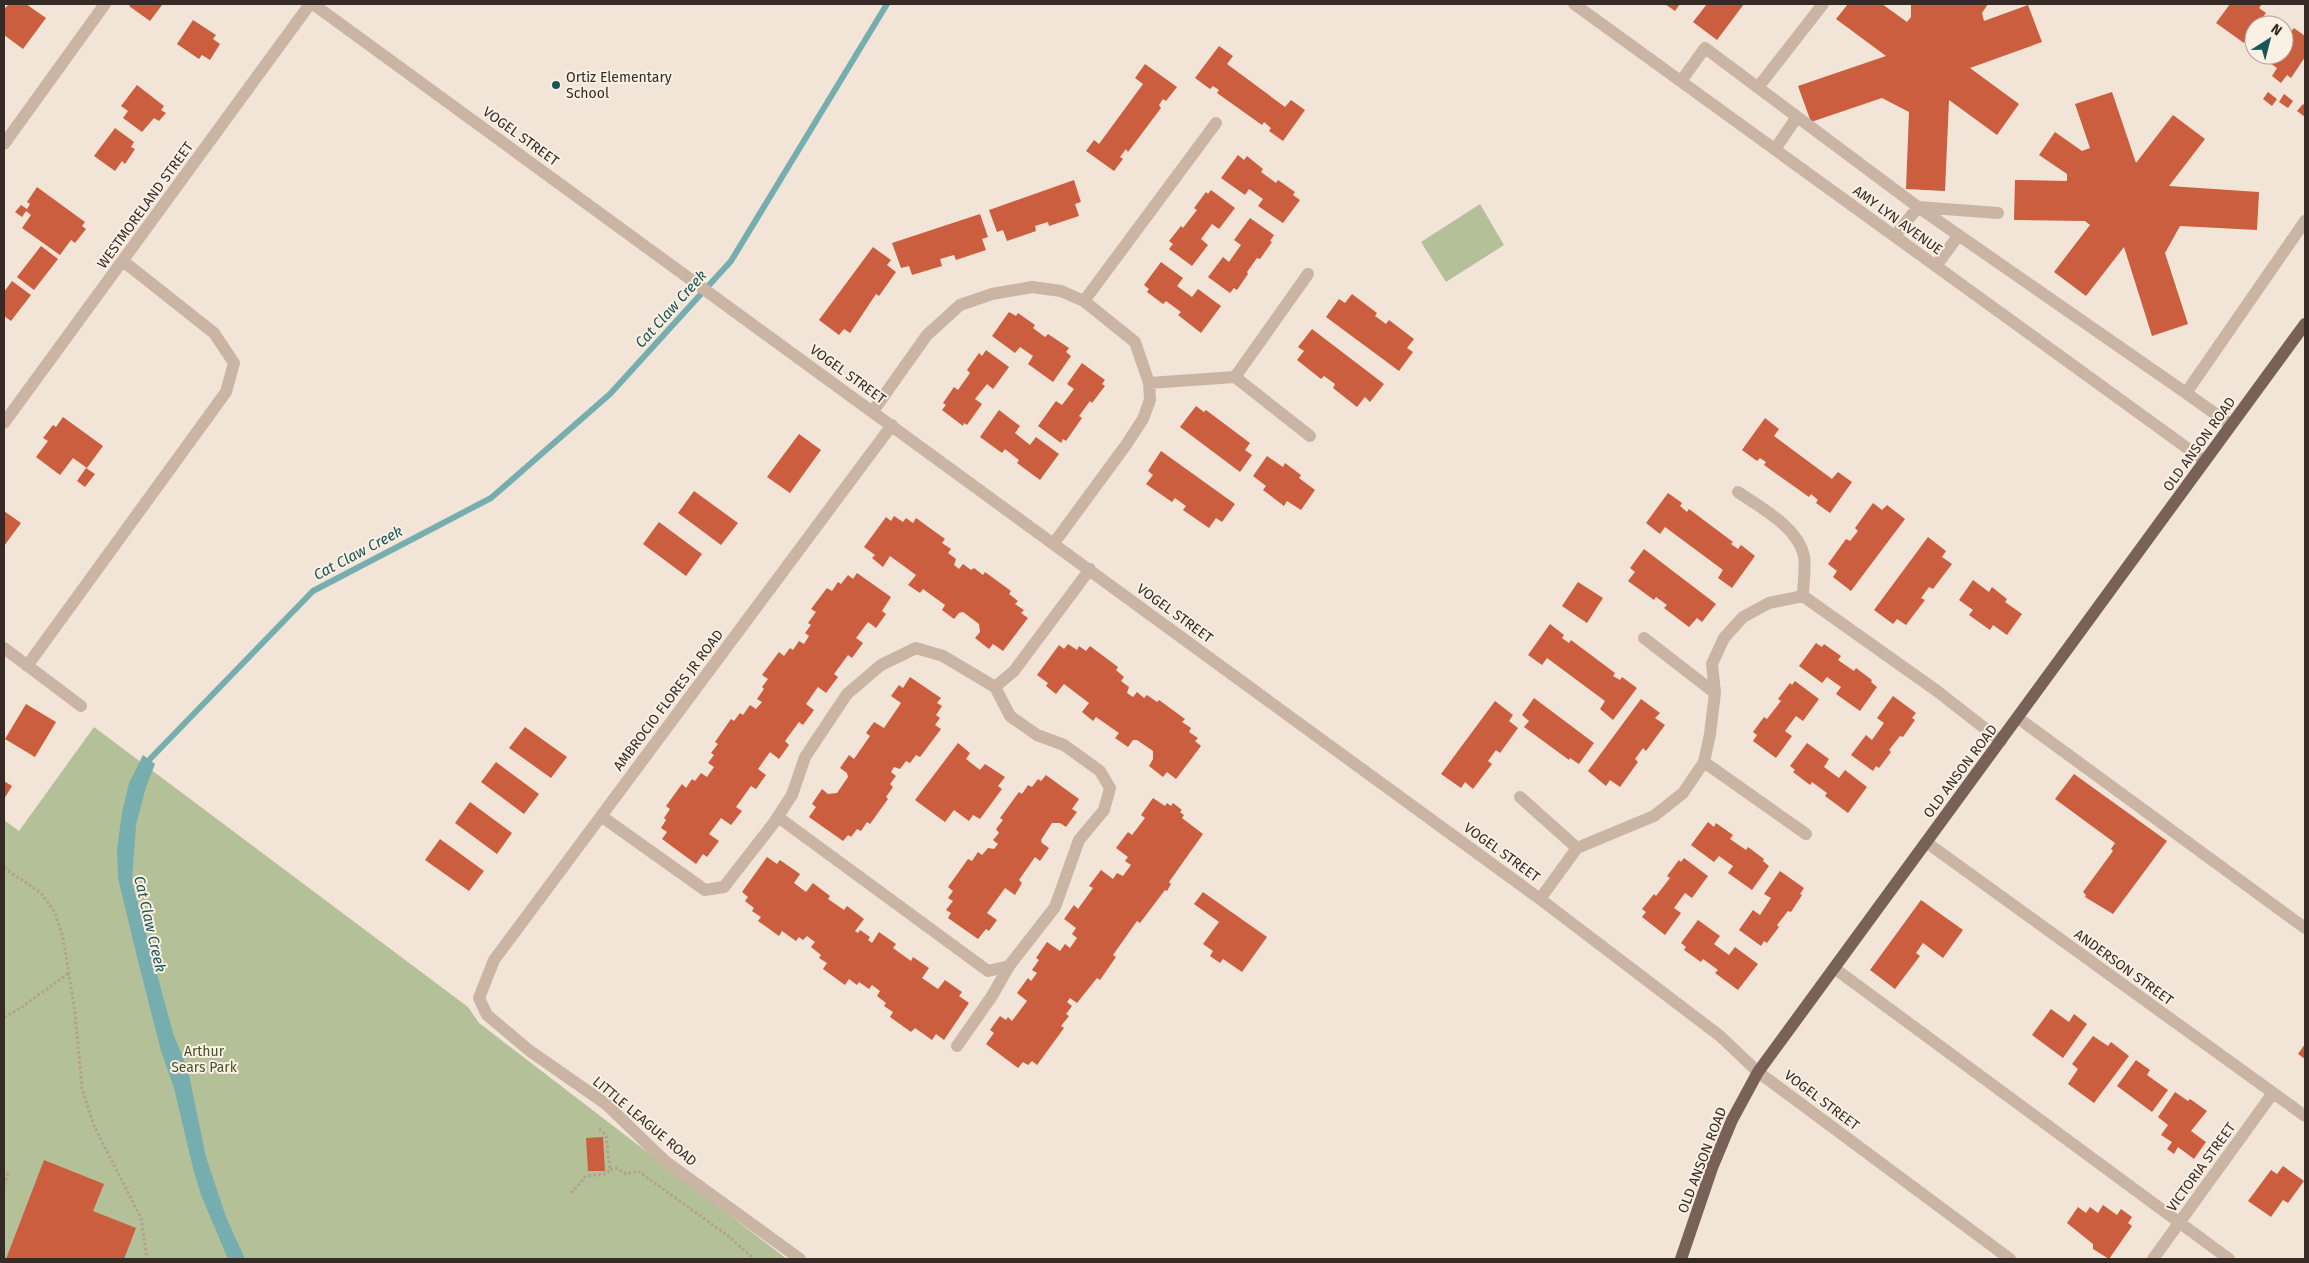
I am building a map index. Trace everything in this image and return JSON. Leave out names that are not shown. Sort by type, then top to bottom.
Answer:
[{"type":"main road","name":"OLD ANSON ROAD","points":[[1681,1259],[1715,1160],[1732,1120],[1758,1072],[2305,324]]},
{"type":"street","points":[[4,144],[105,4]]},
{"type":"street","name":"WESTMORELAND STREET","points":[[4,423],[312,4]]},
{"type":"street","name":"VOGEL STREET","points":[[312,4],[1090,569],[1540,899],[1720,1036],[1758,1072],[2010,1259]]},
{"type":"street","name":"AMY LYN AVENUE","points":[[1574,4],[2205,461]]},
{"type":"street","points":[[1759,86],[1823,4]]},
{"type":"street","points":[[1681,81],[1705,48],[1759,86],[1797,117],[1958,236],[2231,425]]},
{"type":"street","points":[[1775,149],[1797,117]]},
{"type":"street","points":[[1084,301],[1216,123]]},
{"type":"street","points":[[1918,207],[1998,213]]},
{"type":"street","points":[[1895,236],[1918,207]]},
{"type":"street","points":[[2186,393],[2305,221]]},
{"type":"street","points":[[1936,266],[1958,236]]},
{"type":"street","points":[[27,666],[226,392],[234,364],[214,333],[123,261]]},
{"type":"street","points":[[1235,377],[1308,274]]},
{"type":"street","points":[[873,411],[927,335],[960,304],[992,294],[1032,287],[1061,291],[1084,301],[1135,342],[1149,382],[1150,400],[1143,419],[1054,543]]},
{"type":"street","points":[[1149,382],[1235,377],[1310,436]]},
{"type":"street","name":"AMBROCIO FLORES JR ROAD","points":[[479,998],[494,960],[892,425]]},
{"type":"street","points":[[1738,492],[1791,531],[1800,544],[1805,558],[1803,596]]},
{"type":"street","points":[[995,687],[1014,671],[1090,569]]},
{"type":"street","points":[[1540,899],[1577,848],[1654,816],[1683,793],[1704,762],[1710,734],[1715,693],[1712,664],[1724,638],[1743,616],[1769,603],[1803,596],[1937,691],[2001,741]]},
{"type":"street","points":[[1644,638],[1715,693]]},
{"type":"street","points":[[4,648],[81,706]]},
{"type":"street","points":[[601,816],[705,890],[724,887],[792,796],[805,757],[846,694],[881,665],[916,648],[943,656],[995,687],[1010,716],[1037,735],[1064,745],[1100,771],[1110,788],[1104,810],[1079,840],[1055,907],[1009,966],[992,996],[957,1046]]},
{"type":"street","points":[[2018,718],[2305,928]]},
{"type":"street","points":[[1704,762],[1806,834]]},
{"type":"street","points":[[1520,797],[1577,848]]},
{"type":"street","points":[[778,817],[988,971],[1009,966]]},
{"type":"street","name":"ANDERSON STREET","points":[[1926,842],[2305,1116]]},
{"type":"street","points":[[1834,968],[2228,1259]]},
{"type":"street","name":"LITTLE LEAGUE ROAD","points":[[479,998],[487,1015],[530,1051],[606,1104],[665,1161],[800,1259]]},
{"type":"street","name":"VICTORIA STREET","points":[[2153,1259],[2273,1093]]},
{"type":"path","points":[[4,868],[41,893],[55,912],[63,938],[69,973],[82,1088],[94,1126],[141,1218],[147,1259]]},
{"type":"path","points":[[4,1017],[16,1011],[69,973]]},
{"type":"path","points":[[599,1129],[606,1135],[610,1170]]},
{"type":"path","points":[[571,1193],[586,1176],[606,1174],[616,1168],[626,1174],[638,1171],[738,1243],[754,1259]]},
{"type":"path","points":[[4,1185],[9,1171]]},
{"type":"green space","points":[[1480,204],[1504,245],[1446,282],[1421,242]]},
{"type":"green space","name":"Arthur Sears Park","points":[[94,727],[468,1007],[479,1023],[787,1259],[4,1259],[4,820],[19,831]]},
{"type":"water","points":[[143,755],[155,764],[146,787],[136,825],[132,882],[173,1033],[188,1070],[206,1157],[226,1217],[245,1259],[228,1259],[201,1195],[174,1088],[161,1051],[118,878],[117,849],[122,813],[129,783]]},
{"type":"building","points":[[9,4],[26,4],[46,18],[23,49],[4,35],[4,9]]},
{"type":"building","points":[[131,4],[162,5],[150,21],[129,6]]},
{"type":"building","points":[[1665,4],[1680,4],[1675,11]]},
{"type":"building","points":[[1707,4],[1744,4],[1717,40],[1693,22]]},
{"type":"building","points":[[1848,4],[1882,4],[1907,22],[1911,17],[1911,4],[1988,4],[1982,13],[1984,21],[2028,5],[2042,42],[1970,68],[2019,104],[1997,135],[1949,100],[1945,191],[1906,189],[1909,112],[1882,98],[1811,122],[1798,86],[1886,56],[1836,19]]},
{"type":"building","points":[[2230,4],[2262,4],[2259,8],[2266,13],[2264,15],[2244,15],[2244,43],[2216,23]]},
{"type":"building","points":[[193,20],[216,35],[213,39],[220,44],[210,60],[202,55],[199,59],[177,44]]},
{"type":"building","points":[[2294,28],[2305,36],[2305,57],[2291,78],[2287,75],[2281,83],[2272,76],[2277,68],[2273,65],[2294,65]]},
{"type":"building","points":[[1219,46],[1233,56],[1227,64],[1285,107],[1291,100],[1305,110],[1283,141],[1269,131],[1271,128],[1264,122],[1262,125],[1217,93],[1219,90],[1213,86],[1210,89],[1195,78]]},
{"type":"building","points":[[1145,64],[1177,87],[1166,101],[1163,99],[1159,105],[1161,108],[1128,152],[1126,149],[1120,157],[1123,159],[1114,171],[1086,151],[1094,140],[1099,144],[1143,84],[1135,78]]},
{"type":"building","points":[[137,85],[164,106],[161,110],[166,113],[159,121],[154,118],[142,132],[123,118],[128,111],[121,106]]},
{"type":"building","points":[[2112,92],[2136,163],[2173,115],[2205,139],[2169,186],[2259,192],[2257,230],[2180,226],[2165,253],[2188,324],[2152,336],[2124,247],[2086,296],[2054,272],[2090,225],[2085,221],[2014,220],[2015,180],[2067,181],[2067,174],[2039,155],[2055,132],[2082,151],[2090,148],[2075,104]]},
{"type":"building","points":[[2268,92],[2277,99],[2272,106],[2263,99]]},
{"type":"building","points":[[2284,94],[2293,101],[2288,108],[2279,102]]},
{"type":"building","points":[[2303,104],[2305,106],[2305,117],[2297,111]]},
{"type":"building","points":[[115,128],[134,142],[131,147],[135,149],[125,164],[122,161],[115,171],[94,156]]},
{"type":"building","points":[[1238,155],[1244,160],[1247,156],[1263,169],[1261,172],[1276,183],[1278,180],[1295,192],[1293,195],[1300,200],[1283,223],[1258,206],[1263,199],[1249,189],[1245,195],[1221,178]]},
{"type":"building","points":[[1074,180],[1081,202],[1075,204],[1079,216],[1049,226],[1048,222],[1035,226],[1036,231],[1007,241],[1003,230],[997,232],[989,210]]},
{"type":"building","points":[[37,187],[85,222],[82,226],[86,229],[75,243],[71,240],[60,255],[22,228],[31,215],[26,211],[22,217],[15,212],[21,205],[27,209],[30,204],[27,202]]},
{"type":"building","points":[[1211,190],[1235,208],[1219,229],[1212,224],[1201,239],[1208,245],[1192,266],[1169,249],[1173,244],[1169,241],[1181,226],[1183,228],[1197,210],[1194,208],[1206,192],[1208,194]]},
{"type":"building","points":[[980,214],[988,237],[982,239],[986,250],[956,260],[954,255],[940,259],[942,266],[912,275],[909,266],[901,268],[892,243]]},
{"type":"building","points":[[1250,218],[1274,235],[1270,241],[1272,242],[1260,259],[1257,258],[1237,290],[1234,288],[1230,293],[1208,277],[1223,257],[1229,262],[1241,245],[1234,240]]},
{"type":"building","points":[[41,246],[58,259],[34,290],[17,277]]},
{"type":"building","points":[[873,247],[891,260],[887,265],[896,272],[879,296],[876,294],[850,333],[844,329],[839,335],[819,320]]},
{"type":"building","points":[[1161,262],[1183,278],[1177,286],[1192,297],[1198,289],[1221,306],[1201,333],[1178,315],[1181,312],[1166,301],[1163,304],[1147,292],[1149,289],[1144,285]]},
{"type":"building","points":[[12,281],[31,295],[11,321],[4,316],[4,292]]},
{"type":"building","points":[[1352,294],[1377,313],[1375,316],[1386,324],[1389,320],[1414,339],[1407,348],[1413,352],[1399,371],[1326,317],[1339,299],[1345,303]]},
{"type":"building","points":[[1009,312],[1016,316],[1018,313],[1035,325],[1033,328],[1045,337],[1048,334],[1069,348],[1066,352],[1071,356],[1053,382],[1028,364],[1033,356],[1020,347],[1015,353],[992,336]]},
{"type":"building","points":[[1312,329],[1384,384],[1370,402],[1365,397],[1357,407],[1333,388],[1335,384],[1324,376],[1321,379],[1297,360],[1304,351],[1298,347]]},
{"type":"building","points":[[986,350],[1009,367],[993,389],[987,384],[975,399],[982,404],[967,425],[964,423],[963,426],[942,410],[946,405],[943,403],[954,387],[958,390],[970,373],[967,370],[979,353],[982,356]]},
{"type":"building","points":[[1082,363],[1105,380],[1102,384],[1105,386],[1092,403],[1090,401],[1079,416],[1082,418],[1066,441],[1063,439],[1061,443],[1038,426],[1056,401],[1062,405],[1074,389],[1067,384]]},
{"type":"building","points":[[1196,406],[1204,412],[1206,410],[1250,443],[1245,450],[1252,455],[1240,472],[1180,427]]},
{"type":"building","points":[[999,410],[1020,426],[1015,433],[1030,445],[1036,437],[1059,454],[1040,480],[1017,463],[1019,460],[1005,449],[1002,453],[980,437]]},
{"type":"building","points":[[63,417],[103,446],[87,468],[73,458],[60,475],[36,457],[48,441],[43,438],[53,425],[56,427]]},
{"type":"building","points":[[1765,418],[1779,429],[1774,436],[1832,479],[1838,472],[1852,482],[1830,513],[1816,503],[1818,500],[1811,494],[1809,497],[1764,465],[1766,462],[1760,458],[1757,461],[1742,450]]},
{"type":"building","points":[[799,434],[821,450],[790,493],[767,477]]},
{"type":"building","points":[[1161,451],[1235,504],[1222,522],[1216,518],[1209,528],[1183,510],[1186,506],[1175,498],[1172,502],[1146,484],[1153,475],[1148,471]]},
{"type":"building","points":[[1267,456],[1283,467],[1285,463],[1301,475],[1299,478],[1315,490],[1301,510],[1287,501],[1284,506],[1263,490],[1266,486],[1253,476]]},
{"type":"building","points":[[86,468],[95,474],[85,487],[77,481]]},
{"type":"building","points":[[694,491],[738,523],[721,545],[678,513]]},
{"type":"building","points":[[1668,493],[1682,503],[1680,506],[1687,512],[1689,509],[1733,542],[1731,544],[1738,549],[1741,545],[1755,556],[1732,588],[1718,578],[1723,570],[1665,527],[1660,534],[1646,523]]},
{"type":"building","points":[[1873,503],[1882,510],[1887,505],[1905,519],[1851,591],[1833,577],[1837,571],[1828,564],[1846,539],[1850,541],[1858,531],[1855,528]]},
{"type":"building","points":[[4,511],[21,523],[4,546]]},
{"type":"building","points":[[894,516],[903,522],[906,518],[913,523],[916,518],[945,539],[942,543],[951,549],[948,553],[956,559],[954,565],[959,569],[963,564],[971,570],[974,568],[983,575],[985,572],[1011,591],[1009,594],[1018,601],[1015,604],[1024,610],[1021,613],[1028,618],[1003,651],[993,644],[989,649],[975,638],[980,632],[979,624],[963,612],[959,613],[954,619],[942,610],[945,605],[923,589],[920,593],[908,585],[916,575],[890,556],[883,567],[872,558],[875,555],[864,547],[886,517],[891,521]]},
{"type":"building","points":[[659,522],[702,554],[686,576],[643,544]]},
{"type":"building","points":[[1928,537],[1946,551],[1942,557],[1952,564],[1933,589],[1929,587],[1921,598],[1925,600],[1906,625],[1897,619],[1893,624],[1874,610]]},
{"type":"building","points":[[1644,549],[1716,604],[1702,622],[1697,618],[1689,627],[1664,608],[1667,605],[1656,597],[1654,600],[1628,581],[1635,572],[1630,568]]},
{"type":"building","points":[[857,573],[891,597],[882,611],[886,614],[876,628],[868,622],[856,638],[863,643],[852,658],[848,655],[834,674],[838,677],[826,693],[818,687],[806,704],[814,710],[803,725],[799,722],[785,741],[789,745],[779,759],[770,752],[758,769],[766,775],[756,789],[751,786],[736,807],[742,811],[731,825],[721,818],[709,834],[719,841],[707,857],[703,854],[696,864],[662,839],[667,832],[661,828],[666,820],[664,818],[670,809],[666,806],[682,784],[686,788],[692,779],[695,781],[701,773],[707,777],[714,767],[708,763],[714,755],[711,753],[718,744],[715,742],[731,719],[734,721],[740,713],[743,715],[750,705],[756,709],[762,702],[757,699],[768,679],[762,675],[779,652],[784,656],[790,648],[793,650],[799,641],[804,644],[809,636],[805,633],[811,625],[808,623],[816,612],[811,609],[827,588],[832,591],[838,582],[841,584],[848,575],[853,579]]},
{"type":"building","points":[[1973,580],[1989,592],[1992,587],[2007,599],[2005,602],[2022,614],[2007,635],[1993,625],[1990,630],[1969,615],[1973,610],[1959,600]]},
{"type":"building","points":[[1578,582],[1603,598],[1587,623],[1562,606]]},
{"type":"building","points":[[1550,624],[1564,635],[1562,638],[1569,643],[1571,640],[1615,673],[1613,676],[1620,680],[1622,677],[1637,688],[1613,720],[1600,709],[1605,701],[1547,658],[1542,665],[1528,655]]},
{"type":"building","points":[[1816,643],[1822,647],[1824,644],[1841,656],[1838,660],[1854,671],[1856,668],[1872,680],[1871,682],[1877,687],[1860,711],[1836,694],[1841,687],[1827,677],[1822,683],[1799,666]]},
{"type":"building","points":[[1068,644],[1077,650],[1079,646],[1086,651],[1090,646],[1118,667],[1116,670],[1124,677],[1121,681],[1129,687],[1127,693],[1133,697],[1137,692],[1144,698],[1147,695],[1157,702],[1159,700],[1185,719],[1182,722],[1191,728],[1189,732],[1198,738],[1195,741],[1201,746],[1176,779],[1167,772],[1163,777],[1149,766],[1153,759],[1153,751],[1137,740],[1133,740],[1128,747],[1115,738],[1119,733],[1096,717],[1093,721],[1082,712],[1089,703],[1064,684],[1056,694],[1046,686],[1048,683],[1037,675],[1059,645],[1064,649]]},
{"type":"building","points":[[910,677],[941,698],[937,703],[942,706],[936,715],[940,718],[935,725],[941,729],[920,757],[916,755],[910,763],[906,761],[900,769],[894,767],[891,772],[896,776],[890,784],[893,787],[886,797],[888,799],[870,824],[867,822],[861,831],[857,829],[851,837],[848,835],[843,841],[809,817],[816,807],[812,804],[822,789],[828,794],[837,793],[848,777],[847,773],[840,768],[849,755],[854,759],[870,736],[866,733],[874,722],[884,728],[901,703],[891,696],[899,685],[903,688]]},
{"type":"building","points":[[1795,681],[1819,699],[1803,721],[1796,716],[1785,731],[1792,736],[1776,758],[1753,741],[1757,735],[1753,732],[1764,717],[1767,719],[1781,701],[1778,699],[1790,683],[1792,685]]},
{"type":"building","points":[[1893,696],[1916,713],[1912,718],[1915,720],[1903,737],[1900,736],[1889,750],[1891,752],[1879,768],[1876,766],[1873,771],[1851,755],[1866,735],[1872,740],[1884,723],[1877,718]]},
{"type":"building","points":[[1534,698],[1594,743],[1579,764],[1570,758],[1569,760],[1524,727],[1529,721],[1522,715]]},
{"type":"building","points":[[1641,699],[1660,713],[1655,718],[1665,725],[1646,751],[1643,748],[1635,759],[1638,762],[1620,787],[1610,780],[1606,786],[1588,771]]},
{"type":"building","points":[[1495,701],[1513,715],[1509,721],[1518,728],[1500,753],[1496,750],[1488,761],[1492,764],[1473,789],[1465,782],[1461,788],[1441,774]]},
{"type":"building","points":[[26,704],[56,722],[35,757],[5,739]]},
{"type":"building","points":[[525,727],[567,757],[551,778],[509,748]]},
{"type":"building","points":[[958,743],[970,753],[966,759],[980,770],[985,764],[1005,777],[998,786],[1002,789],[980,819],[973,815],[969,821],[954,810],[945,822],[915,800]]},
{"type":"building","points":[[1807,743],[1829,759],[1824,767],[1839,778],[1845,770],[1867,787],[1848,813],[1825,796],[1827,793],[1812,782],[1810,785],[1793,772],[1795,770],[1790,766]]},
{"type":"building","points":[[496,762],[539,794],[524,814],[481,782]]},
{"type":"building","points":[[2074,774],[2167,841],[2113,914],[2085,897],[2086,895],[2083,892],[2113,851],[2111,849],[2115,843],[2055,799]]},
{"type":"building","points":[[1046,775],[1079,799],[1072,809],[1077,812],[1066,827],[1060,823],[1052,823],[1041,840],[1049,848],[1040,861],[1035,857],[1019,880],[1022,883],[1015,895],[1005,888],[987,913],[997,920],[989,931],[986,929],[978,939],[948,918],[951,913],[946,910],[953,901],[948,898],[953,891],[948,887],[968,859],[972,861],[978,852],[982,855],[988,848],[994,849],[998,844],[993,840],[999,833],[996,829],[1003,820],[1000,818],[1019,792],[1022,794],[1028,785],[1032,787],[1038,779],[1041,781]]},
{"type":"building","points":[[4,781],[12,786],[4,799]]},
{"type":"building","points":[[1153,798],[1165,806],[1167,803],[1171,806],[1173,803],[1182,810],[1180,812],[1184,815],[1182,818],[1203,834],[1169,882],[1171,884],[1167,891],[1165,890],[1140,923],[1137,921],[1113,955],[1116,957],[1100,980],[1097,978],[1077,1003],[1070,998],[1067,1002],[1072,1006],[1066,1014],[1069,1016],[1061,1026],[1064,1028],[1037,1065],[1032,1061],[1028,1065],[1023,1062],[1018,1068],[986,1044],[994,1033],[990,1030],[1000,1016],[1006,1020],[1008,1017],[1012,1021],[1027,1001],[1017,993],[1028,978],[1031,981],[1037,973],[1032,970],[1039,960],[1036,958],[1047,942],[1060,951],[1065,944],[1070,948],[1077,938],[1072,934],[1076,928],[1064,919],[1074,905],[1078,909],[1093,888],[1089,886],[1101,870],[1113,879],[1117,873],[1123,876],[1131,865],[1125,861],[1128,857],[1116,848],[1128,832],[1132,835],[1145,818],[1141,815]]},
{"type":"building","points":[[470,802],[512,833],[497,854],[455,823]]},
{"type":"building","points":[[1708,822],[1714,827],[1716,823],[1733,835],[1730,839],[1746,850],[1748,847],[1764,859],[1763,861],[1769,866],[1752,890],[1728,873],[1733,866],[1719,856],[1714,862],[1691,845]]},
{"type":"building","points":[[440,839],[484,871],[469,891],[425,860]]},
{"type":"building","points":[[767,857],[777,864],[780,860],[800,874],[794,883],[806,892],[813,883],[830,896],[828,899],[844,910],[847,906],[864,919],[855,931],[858,933],[860,930],[870,937],[868,940],[872,943],[879,932],[896,944],[893,948],[911,961],[913,957],[929,968],[922,978],[938,989],[945,980],[962,992],[959,996],[969,1003],[944,1040],[936,1034],[932,1040],[915,1028],[911,1032],[890,1017],[893,1012],[884,1006],[886,1003],[877,996],[880,991],[872,985],[869,989],[859,982],[857,985],[849,979],[845,985],[823,969],[827,963],[819,958],[821,955],[811,947],[815,942],[807,936],[803,940],[799,937],[796,941],[782,931],[779,936],[758,921],[761,917],[752,911],[754,908],[745,901],[748,897],[742,892]]},
{"type":"building","points":[[1684,858],[1708,876],[1692,898],[1685,893],[1674,908],[1681,913],[1665,935],[1642,917],[1646,912],[1642,909],[1654,894],[1656,896],[1670,878],[1667,876],[1679,860],[1681,862]]},
{"type":"building","points":[[1780,871],[1804,888],[1800,894],[1802,895],[1791,912],[1788,911],[1777,925],[1779,927],[1767,943],[1764,941],[1761,946],[1739,930],[1753,910],[1760,915],[1771,898],[1764,894]]},
{"type":"building","points":[[1203,892],[1267,937],[1242,972],[1223,959],[1220,963],[1210,956],[1213,951],[1203,944],[1219,922],[1194,904]]},
{"type":"building","points":[[1921,900],[1963,930],[1943,958],[1923,943],[1916,953],[1920,956],[1895,989],[1870,970]]},
{"type":"building","points":[[1698,920],[1720,936],[1714,944],[1729,955],[1735,947],[1758,964],[1738,990],[1715,973],[1718,970],[1703,959],[1701,962],[1684,950],[1686,947],[1681,943]]},
{"type":"building","points":[[2051,1009],[2069,1022],[2074,1014],[2087,1024],[2063,1058],[2032,1035]]},
{"type":"building","points":[[2093,1036],[2108,1046],[2111,1042],[2129,1056],[2094,1103],[2068,1084],[2078,1069],[2072,1064]]},
{"type":"building","points":[[2305,1044],[2305,1059],[2298,1054]]},
{"type":"building","points":[[2136,1060],[2150,1070],[2147,1075],[2168,1090],[2152,1112],[2117,1086]]},
{"type":"building","points":[[2175,1092],[2188,1101],[2190,1099],[2207,1111],[2191,1131],[2206,1142],[2194,1159],[2178,1147],[2174,1154],[2167,1149],[2172,1142],[2161,1135],[2168,1125],[2158,1117]]},
{"type":"building","points":[[603,1137],[605,1171],[588,1171],[586,1138]]},
{"type":"building","points":[[44,1160],[104,1184],[93,1211],[136,1228],[124,1259],[6,1259]]},
{"type":"building","points":[[2283,1166],[2304,1181],[2288,1203],[2283,1200],[2271,1217],[2248,1201],[2271,1170],[2277,1174]]},
{"type":"building","points":[[2103,1205],[2117,1215],[2121,1209],[2132,1217],[2128,1223],[2132,1226],[2109,1259],[2093,1249],[2093,1244],[2067,1223],[2078,1207],[2086,1213],[2090,1207],[2098,1213]]},
{"type":"waterway","name":"Cat Claw Creek","points":[[147,767],[150,759],[313,591],[491,498],[610,394],[731,261],[887,4]]},
{"type":"place","name":"Ortiz Elementary School","points":[[556,85]]}]
